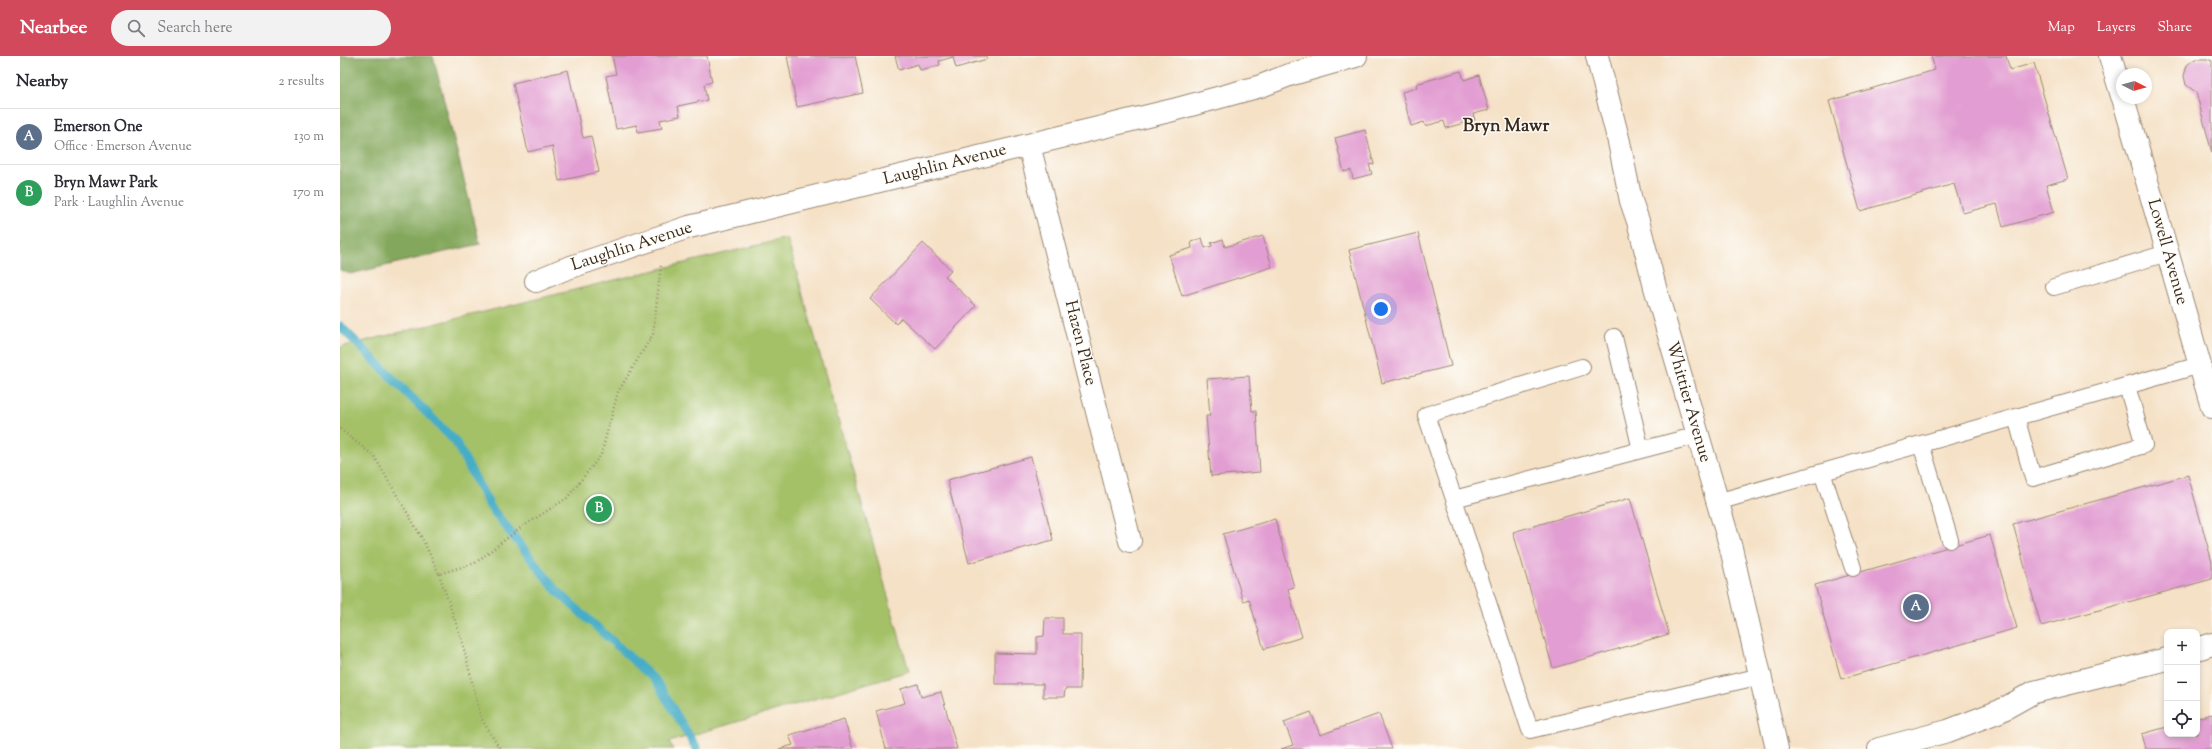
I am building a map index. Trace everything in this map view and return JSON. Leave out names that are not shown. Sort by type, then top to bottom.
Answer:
[{"type":"street","name":"Whittier Avenue","points":[[1597,56],[1619,142],[1631,201],[1731,548],[1777,749]]},
{"type":"street","name":"Lowell Avenue","points":[[2110,56],[2116,76]]},
{"type":"street","name":"Laughlin Avenue","points":[[536,281],[562,270],[689,227],[1029,145],[1261,86],[1343,58]]},
{"type":"street","name":"Lowell Avenue","points":[[2124,104],[2212,407]]},
{"type":"street","name":"Hazen Place","points":[[1029,145],[1130,541]]},
{"type":"street","points":[[2200,648],[2212,644]]},
{"type":"street","points":[[1879,749],[1948,731],[1992,714],[2034,692],[2164,660]]},
{"type":"lane","points":[[2054,287],[2167,253]]},
{"type":"lane","points":[[1614,337],[1641,450]]},
{"type":"lane","points":[[1717,502],[2200,365]]},
{"type":"lane","points":[[1582,367],[1426,415],[1530,730],[1761,676]]},
{"type":"lane","points":[[2016,417],[2033,478],[2144,445],[2127,386]]},
{"type":"lane","points":[[1454,499],[1698,435]]},
{"type":"lane","points":[[1921,444],[1950,540]]},
{"type":"lane","points":[[1822,472],[1853,568]]},
{"type":"path","points":[[439,574],[475,563],[520,529],[567,498],[601,455],[618,392],[653,334],[664,236]]},
{"type":"path","points":[[340,429],[374,456],[422,538],[439,574],[462,641],[481,718],[500,749]]},
{"type":"green space","points":[[340,56],[433,56],[480,244],[350,274],[340,270]]},
{"type":"green space","points":[[787,238],[909,671],[669,742],[673,749],[340,749],[340,347]]},
{"type":"building","points":[[612,56],[707,56],[712,82],[704,84],[707,100],[678,106],[680,116],[660,120],[662,128],[638,132],[637,125],[616,129],[606,76],[616,74]]},
{"type":"building","points":[[787,56],[855,56],[863,93],[797,107]]},
{"type":"building","points":[[895,56],[987,56],[987,59],[956,68],[953,57],[939,61],[940,65],[920,70],[918,64],[899,70]]},
{"type":"building","points":[[1931,56],[2006,56],[2010,70],[2034,63],[2068,179],[2046,185],[2054,212],[2003,227],[1997,204],[1963,213],[1954,184],[1860,211],[1829,101],[1935,70]]},
{"type":"building","points":[[2195,59],[2207,59],[2212,61],[2212,153],[2196,92],[2186,85],[2184,76],[2187,65]]},
{"type":"building","points":[[568,70],[583,138],[591,136],[599,172],[559,181],[552,146],[528,152],[513,83]]},
{"type":"building","points":[[1461,71],[1464,80],[1479,75],[1489,110],[1473,114],[1475,120],[1446,128],[1444,121],[1425,126],[1424,122],[1411,126],[1402,92],[1417,88],[1416,84]]},
{"type":"building","points":[[1365,130],[1374,164],[1369,165],[1372,174],[1353,179],[1351,170],[1344,172],[1335,138]]},
{"type":"building","points":[[1418,233],[1451,366],[1382,383],[1349,250]]},
{"type":"building","points":[[1263,236],[1272,267],[1182,296],[1169,255],[1192,248],[1191,242],[1202,238],[1205,248],[1212,246],[1211,243],[1223,239],[1225,247]]},
{"type":"building","points":[[923,243],[951,270],[945,276],[976,306],[935,349],[901,318],[896,324],[870,299]]},
{"type":"building","points":[[1249,376],[1252,411],[1256,411],[1260,472],[1211,476],[1206,416],[1210,416],[1207,379]]},
{"type":"building","points":[[1031,457],[1053,540],[969,563],[947,480]]},
{"type":"building","points":[[2188,475],[2212,562],[2212,579],[2041,626],[2013,524]]},
{"type":"building","points":[[1630,498],[1669,634],[1553,668],[1513,532]]},
{"type":"building","points":[[1275,519],[1294,587],[1288,589],[1302,637],[1264,649],[1249,599],[1243,601],[1223,534]]},
{"type":"building","points":[[1990,535],[2017,628],[1841,679],[1815,585]]},
{"type":"building","points":[[1045,618],[1063,618],[1063,634],[1081,634],[1080,689],[1065,689],[1064,697],[1043,697],[1043,684],[995,684],[995,653],[1037,654],[1037,637],[1044,636]]},
{"type":"building","points":[[918,684],[921,697],[941,692],[957,749],[886,749],[876,711],[905,703],[901,689]]},
{"type":"building","points":[[1311,712],[1320,735],[1379,714],[1392,749],[1281,749],[1293,745],[1284,722]]},
{"type":"building","points":[[2212,714],[2212,749],[2146,749],[2142,734],[2164,728],[2164,737],[2200,737],[2200,717]]},
{"type":"building","points":[[844,719],[853,749],[779,749],[793,745],[789,735]]},
{"type":"waterway","points":[[340,326],[455,441],[491,508],[556,590],[656,681],[697,749]]},
{"type":"place","name":"Bryn Mawr Park","points":[[599,509]]},
{"type":"place","name":"Emerson One","points":[[1916,607]]},
{"type":"district","name":"Bryn Mawr","points":[[1506,127]]}]
